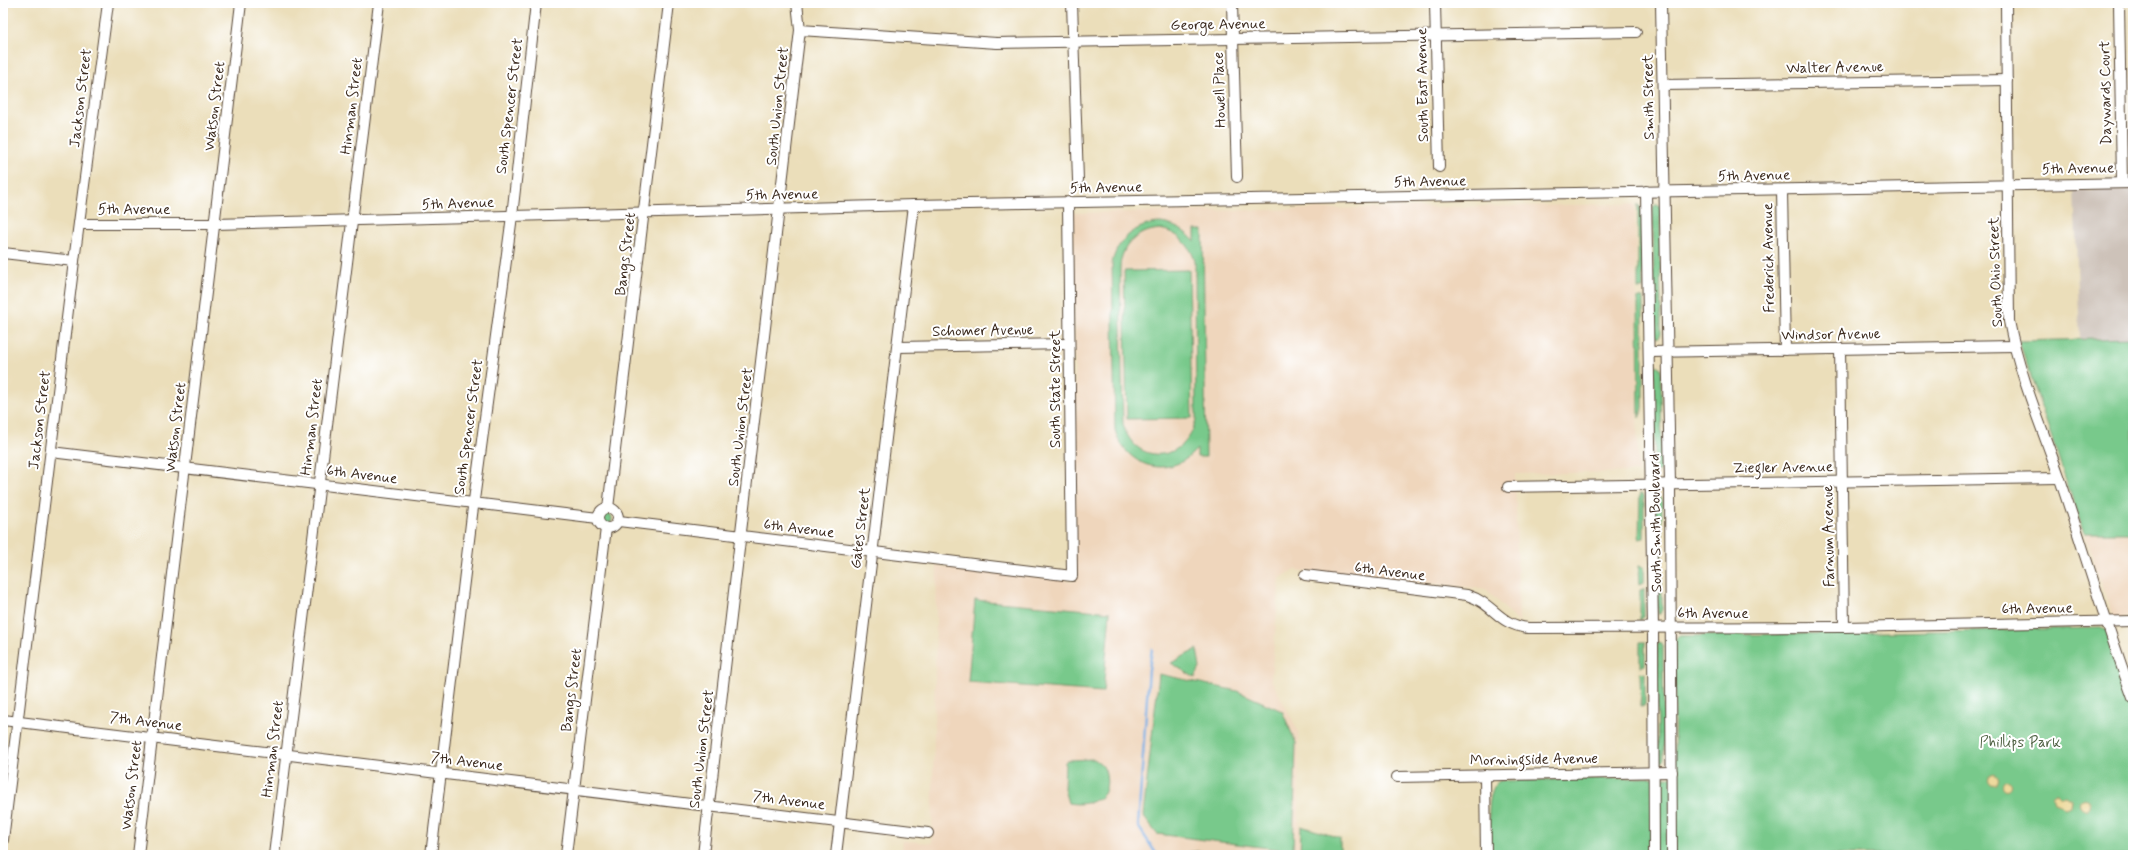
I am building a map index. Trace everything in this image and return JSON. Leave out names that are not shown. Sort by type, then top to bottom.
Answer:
[{"type":"street","name":"Jackson Street","points":[[3,840],[50,452],[108,3]]},
{"type":"street","name":"Watson Street","points":[[138,855],[242,3]]},
{"type":"street","name":"Hinman Street","points":[[274,855],[318,484],[379,3]]},
{"type":"street","name":"South Spencer Street","points":[[431,855],[473,502],[512,216],[536,3]]},
{"type":"street","name":"Bangs Street","points":[[608,508],[645,212],[669,3]]},
{"type":"street","name":"South Union Street","points":[[703,855],[742,536],[800,30],[797,3]]},
{"type":"street","points":[[1072,3],[1072,42],[1078,180]]},
{"type":"street","name":"Howell Place","points":[[1232,3],[1237,177]]},
{"type":"street","name":"South East Avenue","points":[[1435,3],[1439,167]]},
{"type":"street","name":"Smith Street","points":[[1661,3],[1666,191]]},
{"type":"street","name":"South Ohio Street","points":[[2006,3],[2009,321],[2014,346],[2060,478],[2105,621],[2133,698]]},
{"type":"street","name":"Daywards Court","points":[[2119,3],[2122,183]]},
{"type":"street","name":"George Avenue","points":[[800,30],[997,42],[1636,32]]},
{"type":"street","name":"Walter Avenue","points":[[1663,85],[2007,80]]},
{"type":"street","name":"5th Avenue","points":[[79,224],[216,224],[914,205],[1646,191],[1782,190],[2008,184],[2133,183]]},
{"type":"street","name":"Frederick Avenue","points":[[1782,190],[1785,350]]},
{"type":"street","name":"South Smith Boulevard","points":[[1646,191],[1653,629],[1654,855]]},
{"type":"street","name":"South Smith Boulevard","points":[[1666,191],[1670,484],[1672,855]]},
{"type":"street","name":"South State Street","points":[[1068,203],[1072,576]]},
{"type":"street","name":"Gates Street","points":[[836,855],[914,205]]},
{"type":"street","points":[[3,253],[74,261]]},
{"type":"street","name":"Schomer Avenue","points":[[898,347],[1069,344]]},
{"type":"street","name":"Windsor Avenue","points":[[1649,352],[2014,346]]},
{"type":"street","name":"Farnum Avenue","points":[[1840,349],[1844,627]]},
{"type":"street","name":"6th Avenue","points":[[50,452],[598,518]]},
{"type":"street","name":"Ziegler Avenue","points":[[1508,487],[2060,478]]},
{"type":"street","points":[[608,508],[615,511],[619,521],[614,527],[606,528],[600,524],[598,518],[600,512],[608,508]]},
{"type":"street","name":"6th Avenue","points":[[619,521],[1072,576]]},
{"type":"street","name":"Bangs Street","points":[[566,855],[606,528]]},
{"type":"street","name":"6th Avenue","points":[[1305,575],[1467,595],[1487,604],[1504,621],[1514,626],[1528,628],[1653,629],[1844,627],[2133,621]]},
{"type":"street","name":"7th Avenue","points":[[3,720],[287,753],[928,832]]},
{"type":"street","name":"Morningside Avenue","points":[[1397,777],[1672,772]]},
{"type":"street","points":[[1485,775],[1486,855]]},
{"type":"shaded area","points":[[2133,189],[2133,338],[2080,339],[2074,190]]},
{"type":"shaded area","points":[[1635,204],[1638,472],[1515,474],[1519,623],[1486,589],[1294,570],[1280,578],[1271,679],[1298,731],[1300,855],[1227,855],[1199,851],[1168,855],[902,855],[903,841],[932,843],[937,566],[1074,581],[1076,440],[1073,213]]},
{"type":"shaded area","points":[[2084,533],[2133,533],[2133,616],[2113,617]]},
{"type":"green space","points":[[1638,204],[1642,210],[1643,289],[1638,289]]},
{"type":"green space","points":[[1657,204],[1660,206],[1661,334],[1658,338],[1654,334],[1653,207]]},
{"type":"green space","points":[[1161,223],[1176,227],[1195,242],[1195,230],[1203,230],[1206,457],[1197,457],[1197,449],[1183,461],[1161,467],[1151,466],[1132,457],[1119,440],[1115,430],[1112,264],[1118,247],[1129,234],[1144,226]],"holes":[[[1160,229],[1177,236],[1186,244],[1195,261],[1196,419],[1191,433],[1183,444],[1173,451],[1161,454],[1149,453],[1138,448],[1129,438],[1123,424],[1120,268],[1124,252],[1132,240],[1152,230]]]},
{"type":"green space","points":[[1189,270],[1192,418],[1127,419],[1124,271]]},
{"type":"green space","points":[[1638,298],[1643,298],[1643,408],[1639,418]]},
{"type":"green space","points":[[2133,338],[2133,533],[2084,533],[2019,341]]},
{"type":"green space","points":[[1657,365],[1661,368],[1662,468],[1657,472],[1655,471],[1654,368]]},
{"type":"green space","points":[[1640,492],[1644,496],[1644,538],[1639,539]]},
{"type":"green space","points":[[1658,497],[1662,499],[1662,610],[1660,614],[1658,614],[1655,499]]},
{"type":"green space","points":[[605,514],[609,514],[612,519],[609,524],[605,524],[602,521],[602,517]]},
{"type":"green space","points":[[1639,566],[1644,567],[1644,583],[1640,585]]},
{"type":"green space","points":[[1644,589],[1644,616],[1640,621],[1640,590]]},
{"type":"green space","points":[[975,600],[1110,612],[1103,692],[968,682]]},
{"type":"green space","name":"Phillips Park","points":[[2101,628],[2107,631],[2133,704],[2133,855],[1490,855],[1489,815],[1491,794],[1494,786],[1499,781],[1674,777],[1675,640],[1678,636]]},
{"type":"green space","points":[[1640,642],[1645,642],[1645,665],[1640,667]]},
{"type":"green space","points":[[1657,643],[1662,643],[1663,646],[1664,759],[1660,764],[1658,763]]},
{"type":"green space","points":[[1197,649],[1200,668],[1195,678],[1171,663]]},
{"type":"green space","points":[[1640,672],[1645,673],[1645,705],[1641,706]]},
{"type":"green space","points":[[1159,674],[1237,691],[1282,711],[1296,743],[1293,851],[1157,834],[1143,816]]},
{"type":"green space","points":[[1094,759],[1102,765],[1106,772],[1107,782],[1104,794],[1089,803],[1068,803],[1064,789],[1065,762],[1067,760]]},
{"type":"green space","points":[[1301,826],[1340,838],[1340,855],[1300,855]]},
{"type":"green space","points":[[1199,851],[1227,855],[1168,855]]},
{"type":"sand","points":[[1993,773],[1997,775],[1999,779],[1997,783],[1993,785],[1989,783],[1987,779],[1989,775]]},
{"type":"sand","points":[[2007,780],[2012,785],[2007,790],[2002,785]]},
{"type":"sand","points":[[2057,792],[2061,796],[2065,795],[2071,799],[2070,806],[2065,808],[2054,802],[2052,796]]},
{"type":"sand","points":[[2083,799],[2087,799],[2089,800],[2089,808],[2083,809],[2080,806],[2080,802]]},
{"type":"waterway","points":[[1152,649],[1149,669],[1138,826],[1157,855]]}]
